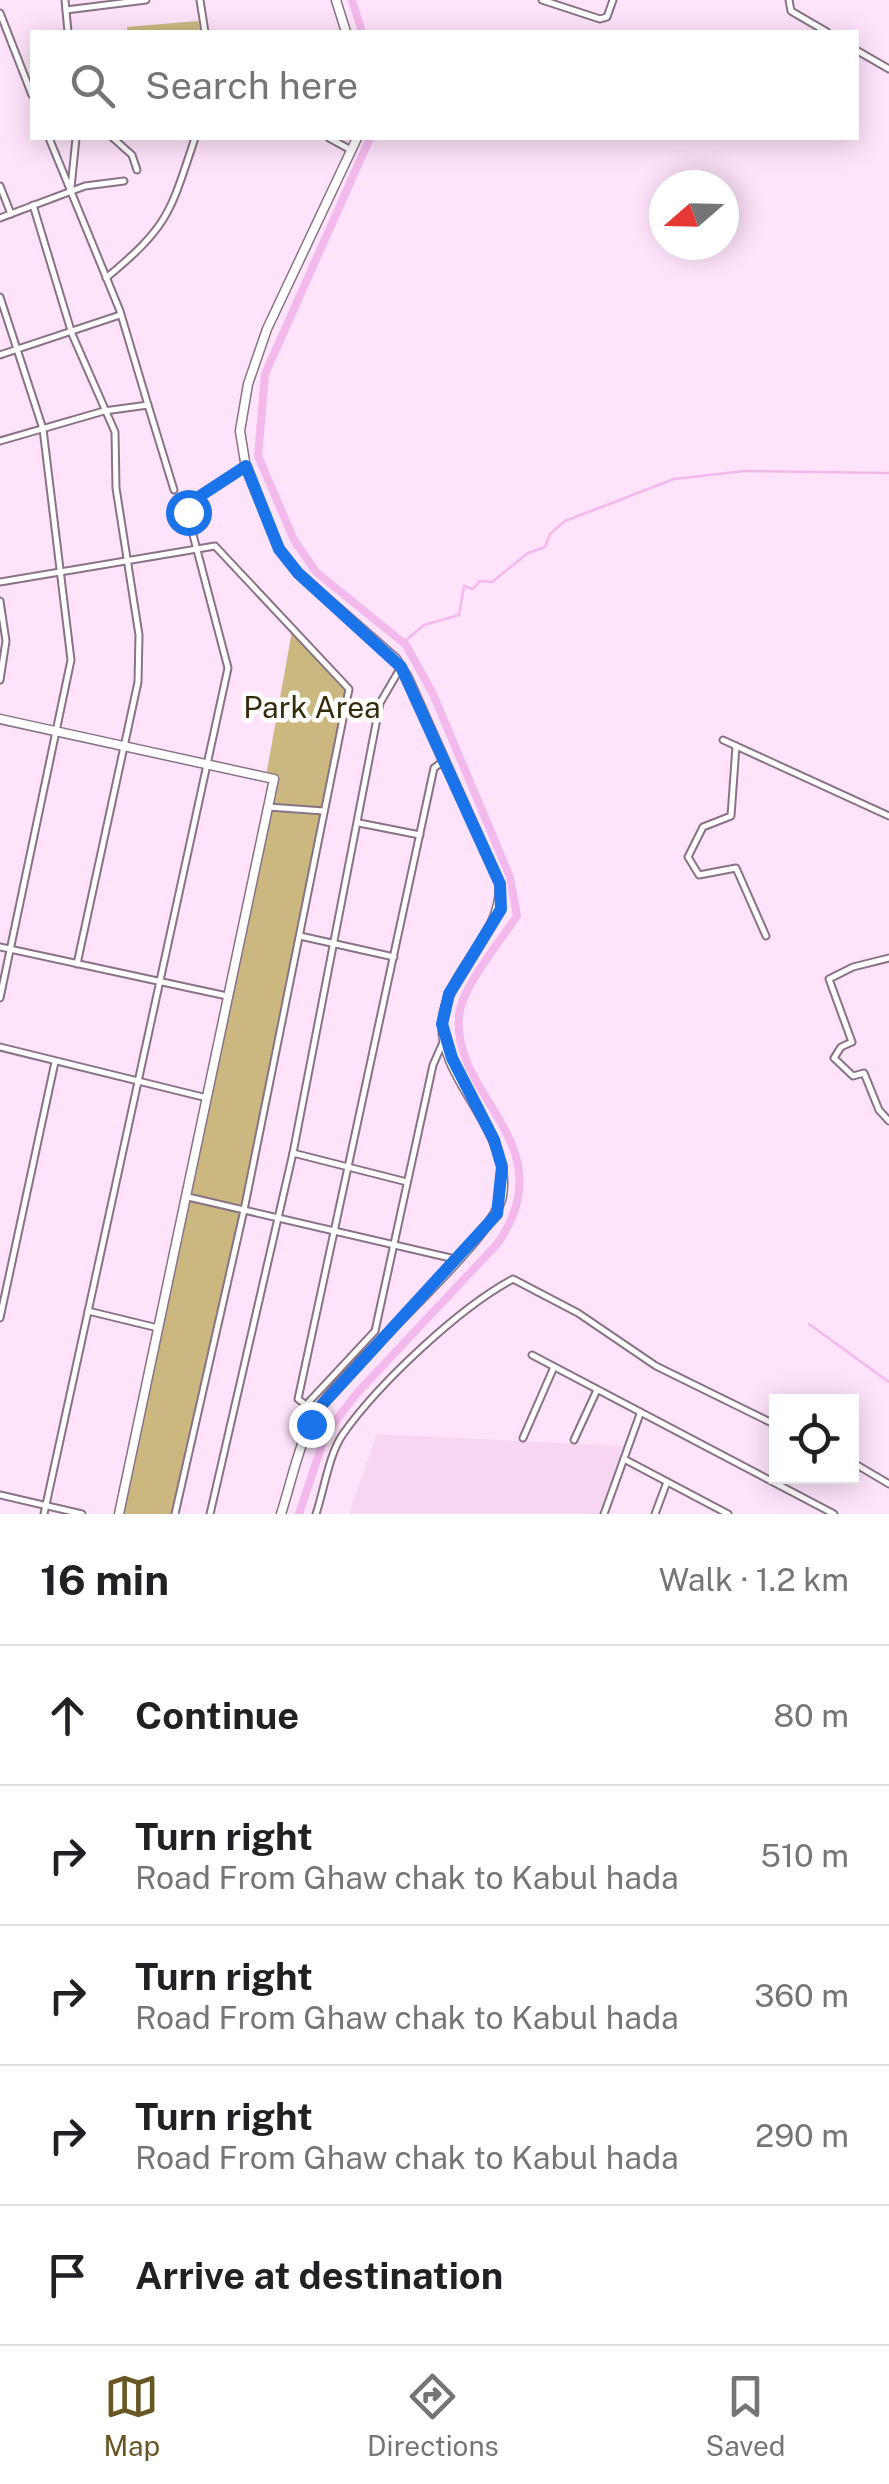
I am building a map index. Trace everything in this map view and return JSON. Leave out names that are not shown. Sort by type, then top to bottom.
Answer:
[{"type":"street","points":[[64,0],[68,30]]},
{"type":"street","points":[[66,10],[146,0]]},
{"type":"street","points":[[200,0],[205,30]]},
{"type":"street","points":[[336,0],[345,30]]},
{"type":"street","points":[[542,0],[600,19],[607,18],[613,0]]},
{"type":"street","points":[[789,0],[791,10],[824,30]]},
{"type":"street","points":[[0,13],[30,90]]},
{"type":"street","points":[[859,52],[889,69]]},
{"type":"street","points":[[50,140],[120,315],[174,490]]},
{"type":"street","points":[[70,191],[76,140]]},
{"type":"street","points":[[115,140],[132,155],[137,170]]},
{"type":"street","points":[[106,278],[143,247],[174,207],[194,140]]},
{"type":"street","points":[[333,140],[351,150]]},
{"type":"street","points":[[280,1514],[320,1407],[497,1214],[502,1167],[494,1140],[462,1080],[442,1024],[449,994],[501,909],[500,884],[401,667],[298,573],[279,549],[246,466],[240,431],[248,384],[267,329],[356,140]]},
{"type":"street","points":[[0,218],[70,191],[124,180]]},
{"type":"street","points":[[0,186],[11,214]]},
{"type":"street","points":[[33,205],[72,334],[115,432],[116,488],[138,635],[138,682],[77,964]]},
{"type":"street","points":[[0,297],[43,429],[72,660],[0,998]]},
{"type":"street","points":[[0,355],[120,315]]},
{"type":"street","points":[[0,442],[104,411],[148,405]]},
{"type":"street","points":[[44,1514],[204,763],[228,668],[188,512],[197,498],[246,466]]},
{"type":"street","points":[[0,582],[215,546],[349,689],[244,1210],[175,1514]]},
{"type":"street","points":[[0,602],[6,640],[0,680]]},
{"type":"street","points":[[210,1514],[293,1153],[380,702],[401,667]]},
{"type":"street","points":[[0,719],[274,780],[210,1099],[119,1514]]},
{"type":"street","points":[[723,740],[889,816]]},
{"type":"street","points":[[736,746],[731,816],[703,827],[688,857],[699,875],[736,868],[766,936]]},
{"type":"street","points":[[444,760],[434,768],[298,1399],[306,1405],[374,1331],[433,1064],[445,1037]]},
{"type":"street","points":[[268,807],[324,811]]},
{"type":"street","points":[[359,823],[420,835]]},
{"type":"street","points":[[300,936],[394,957]]},
{"type":"street","points":[[0,947],[230,997]]},
{"type":"street","points":[[889,958],[852,967],[829,979],[852,1042],[841,1047],[834,1058],[854,1076],[864,1073],[880,1110],[889,1120]]},
{"type":"street","points":[[0,1047],[210,1099]]},
{"type":"street","points":[[0,1318],[55,1062]]},
{"type":"street","points":[[293,1153],[407,1182]]},
{"type":"street","points":[[188,1197],[455,1259]]},
{"type":"street","points":[[316,1514],[341,1436],[396,1375],[479,1297],[513,1279],[578,1313],[656,1366],[769,1422]]},
{"type":"street","points":[[88,1310],[159,1328]]},
{"type":"street","points":[[532,1355],[834,1514]]},
{"type":"street","points":[[523,1438],[554,1367]]},
{"type":"street","points":[[574,1440],[597,1390]]},
{"type":"street","points":[[604,1514],[640,1414]]},
{"type":"street","points":[[624,1459],[728,1514]]},
{"type":"street","points":[[859,1466],[889,1484]]},
{"type":"street","points":[[655,1514],[667,1482]]},
{"type":"street","points":[[0,1495],[82,1514]]},
{"type":"street","points":[[707,1514],[710,1505]]},
{"type":"shaded area","points":[[377,1434],[623,1446],[599,1514],[349,1514]]},
{"type":"green space","points":[[198,21],[200,30],[127,30]]},
{"type":"green space","name":"Park Area","points":[[292,631],[349,689],[244,1210],[175,1514],[119,1514],[274,780],[266,776]]},
{"type":"waterway","points":[[352,0],[361,30]]},
{"type":"waterway","points":[[299,1514],[326,1433],[358,1392],[498,1243],[516,1208],[519,1177],[513,1149],[471,1072],[461,1045],[459,1015],[474,978],[517,916],[510,877],[433,694],[406,645],[316,572],[294,540],[258,456],[265,374],[369,140]]},
{"type":"waterway","points":[[403,643],[424,625],[459,615],[464,586],[473,589],[480,581],[492,582],[528,553],[545,547],[550,534],[565,521],[674,479],[745,471],[889,473]]},
{"type":"waterway","points":[[809,1324],[889,1382]]},
{"type":"route","points":[[188,512],[197,498],[246,466],[279,549],[298,573],[396,659],[408,678],[500,884],[501,909],[449,994],[442,1024],[452,1058],[480,1109],[502,1167],[502,1196],[497,1214],[320,1407],[311,1424]]}]
